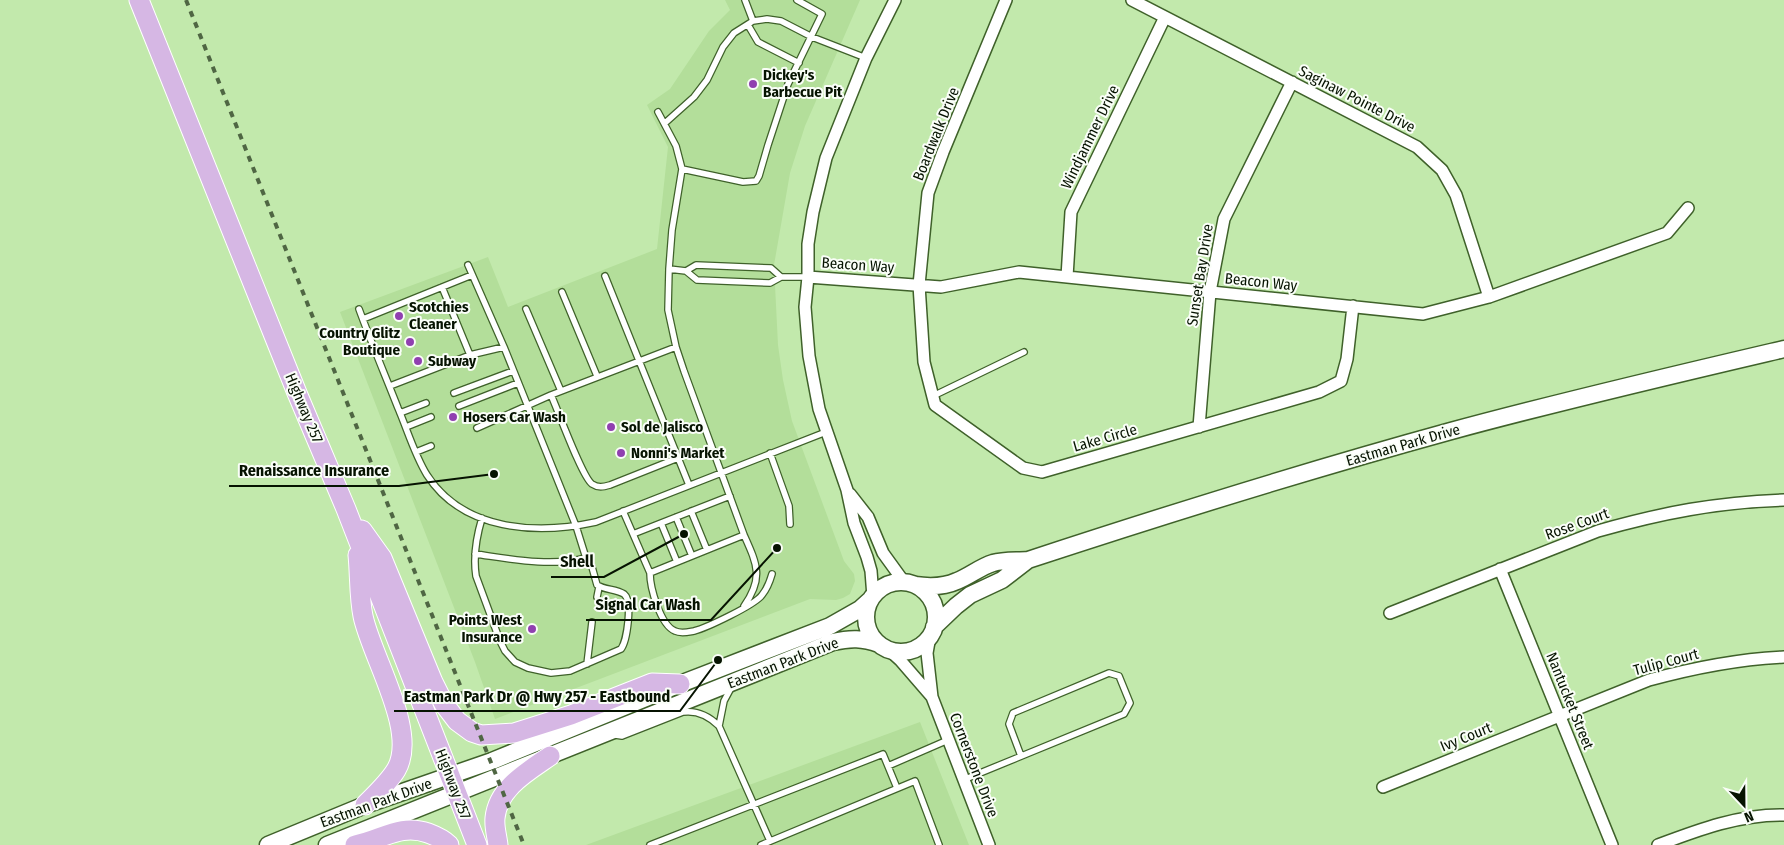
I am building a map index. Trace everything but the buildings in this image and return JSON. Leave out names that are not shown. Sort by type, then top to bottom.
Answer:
[{"type":"main road","name":"Highway 257","points":[[139,0],[297,393],[357,536],[477,845]]},
{"type":"main road","points":[[346,509],[382,558],[433,682],[444,704],[458,722],[472,732],[482,735],[514,733],[571,714],[652,683],[680,684]]},
{"type":"main road","points":[[357,536],[363,617],[390,692],[400,725],[403,744],[396,769],[365,805]]},
{"type":"main road","points":[[498,845],[495,820],[497,808],[504,794],[523,775],[550,756]]},
{"type":"main road","points":[[355,845],[398,830],[418,830],[444,840],[449,845]]},
{"type":"street","points":[[872,598],[871,570],[854,523],[847,490],[819,409],[809,356],[805,307],[808,277],[808,244],[812,212],[826,158],[837,126],[866,58],[895,0]]},
{"type":"street","name":"Boardwalk Drive","points":[[919,285],[928,193],[1006,0]]},
{"type":"street","name":"Saginaw Pointe Drive","points":[[1132,0],[1417,147],[1442,170],[1456,195],[1489,297]]},
{"type":"street","name":"Windjammer Drive","points":[[1067,277],[1071,212],[1164,17]]},
{"type":"street","name":"Sunset Bay Drive","points":[[1199,427],[1210,292],[1224,219],[1292,82]]},
{"type":"street","name":"Beacon Way","points":[[808,277],[942,287],[1019,272],[1423,314],[1489,297],[1667,233],[1688,208]]},
{"type":"street","name":"Lake Circle","points":[[919,285],[924,362],[935,405],[1023,468],[1042,472],[1319,392],[1341,381],[1347,359],[1353,306]]},
{"type":"street","name":"Eastman Park Drive","points":[[910,584],[929,587],[946,585],[956,582],[980,568],[995,563],[1028,560],[1246,491],[1443,434],[1784,348]]},
{"type":"street","points":[[847,490],[868,517],[883,552],[910,584]]},
{"type":"street","name":"Rose Court","points":[[1390,613],[1598,531],[1662,514],[1724,504],[1784,500]]},
{"type":"street","name":"Eastman Park Drive","points":[[932,631],[956,606],[970,595],[1002,580],[1028,560]]},
{"type":"street","name":"Nantucket Street","points":[[1500,569],[1612,845]]},
{"type":"street","points":[[892,583],[910,584],[923,590],[930,598],[936,617],[932,631],[922,645],[912,650],[900,652],[884,647],[872,637],[868,629],[867,609],[872,598],[881,588],[892,583]]},
{"type":"street","name":"Eastman Park Drive","points":[[327,845],[454,785],[680,684],[830,626],[860,609],[872,598]]},
{"type":"street","name":"Cornerstone Drive","points":[[932,631],[927,653],[932,697],[989,845]]},
{"type":"street","name":"Eastman Park Drive","points":[[268,845],[365,805],[454,785],[550,756],[833,642],[850,638],[866,639],[884,647]]},
{"type":"street","name":"Cornerstone Drive","points":[[884,647],[900,660],[932,697]]},
{"type":"street","name":"Tulip Court","points":[[1560,715],[1640,683],[1680,672],[1745,660],[1784,657]]},
{"type":"street","name":"Ivy Court","points":[[1383,786],[1560,715]]},
{"type":"street","points":[[1658,845],[1693,832],[1740,819],[1784,815]]},
{"type":"lane","points":[[745,0],[753,36],[758,42],[799,63]]},
{"type":"lane","points":[[682,169],[743,182],[756,181],[788,84],[822,14],[797,0]]},
{"type":"lane","points":[[665,122],[694,97],[707,80],[723,47],[734,33],[751,23],[767,19],[781,21],[866,58]]},
{"type":"lane","points":[[658,112],[665,122],[676,146],[682,169],[672,230],[668,310],[676,347],[684,371],[756,566],[757,579],[753,594],[743,608]]},
{"type":"lane","points":[[468,265],[504,346],[576,526],[586,558],[592,567],[599,587],[597,597]]},
{"type":"lane","points":[[686,271],[696,265],[771,268],[781,277]]},
{"type":"lane","points":[[669,269],[686,271],[697,280],[770,283],[781,277],[808,277]]},
{"type":"lane","points":[[363,319],[472,275]]},
{"type":"lane","points":[[605,276],[689,485]]},
{"type":"lane","points":[[442,287],[470,355]]},
{"type":"lane","points":[[562,292],[596,376]]},
{"type":"lane","points":[[526,308],[561,391]]},
{"type":"lane","points":[[358,309],[425,473],[445,497],[471,515],[507,526],[550,528],[596,522],[826,432]]},
{"type":"lane","points":[[390,386],[470,355],[504,346]]},
{"type":"lane","points":[[477,428],[596,376],[676,347]]},
{"type":"lane","points":[[933,396],[1024,352]]},
{"type":"lane","points":[[454,393],[513,371]]},
{"type":"lane","points":[[459,406],[518,383]]},
{"type":"lane","points":[[551,395],[584,474],[594,485],[600,487],[610,485],[678,458]]},
{"type":"lane","points":[[400,413],[426,403]]},
{"type":"lane","points":[[406,427],[431,417]]},
{"type":"lane","points":[[416,452],[431,446]]},
{"type":"lane","points":[[770,453],[788,506],[790,524]]},
{"type":"lane","points":[[633,534],[730,496]]},
{"type":"lane","points":[[623,511],[650,573],[650,586],[662,618],[673,631],[681,633],[696,631],[743,608],[762,596],[772,574]]},
{"type":"lane","points":[[691,511],[707,550]]},
{"type":"lane","points":[[676,517],[692,556]]},
{"type":"lane","points":[[482,518],[476,537],[476,576],[488,613],[505,651],[515,662],[528,668],[559,673],[570,671],[616,652],[625,643],[629,606],[627,597],[622,593],[599,587]]},
{"type":"lane","points":[[660,523],[677,562]]},
{"type":"lane","points":[[650,573],[744,535]]},
{"type":"lane","points":[[475,554],[542,562],[575,561],[586,558]]},
{"type":"lane","points":[[587,664],[592,622]]},
{"type":"lane","points":[[963,780],[1124,714],[1130,703],[1119,676],[1109,673],[1012,713],[1009,724],[1021,756]]},
{"type":"lane","points":[[719,726],[724,701],[734,682]]},
{"type":"lane","points":[[608,734],[622,736],[683,712],[692,711],[710,717],[719,726],[770,841]]},
{"type":"lane","points":[[888,766],[948,740]]},
{"type":"lane","points":[[650,845],[883,754],[898,788]]},
{"type":"lane","points":[[760,845],[915,781],[939,845]]},
{"type":"shaded area","points":[[725,0],[860,0],[805,126],[790,173],[774,265],[778,345],[792,421],[844,561],[854,574],[855,581],[850,594],[843,598],[836,600],[810,599],[495,719],[475,662],[340,312],[488,257],[508,307],[657,249],[668,147],[647,105],[670,89],[709,31],[730,10]]},
{"type":"shaded area","points":[[920,722],[969,845],[586,845]]},
{"type":"railway","points":[[186,0],[524,845]]},
{"type":"place","name":"Dickey's Barbecue Pit","points":[[753,84]]},
{"type":"place","name":"Scotchies Cleaner","points":[[399,316]]},
{"type":"place","name":"Country Glitz Boutique","points":[[410,342]]},
{"type":"place","name":"Subway","points":[[418,361]]},
{"type":"place","name":"Hosers Car Wash","points":[[453,417]]},
{"type":"place","name":"Sol de Jalisco","points":[[611,427]]},
{"type":"place","name":"Nonni's Market","points":[[621,453]]},
{"type":"place","name":"Renaissance Insurance","points":[[494,474]]},
{"type":"place","name":"Shell","points":[[684,534]]},
{"type":"place","name":"Signal Car Wash","points":[[777,548]]},
{"type":"place","name":"Points West Insurance","points":[[532,629]]},
{"type":"place","name":"Eastman Park Dr @ Hwy 257 - Eastbound","points":[[718,660]]}]
